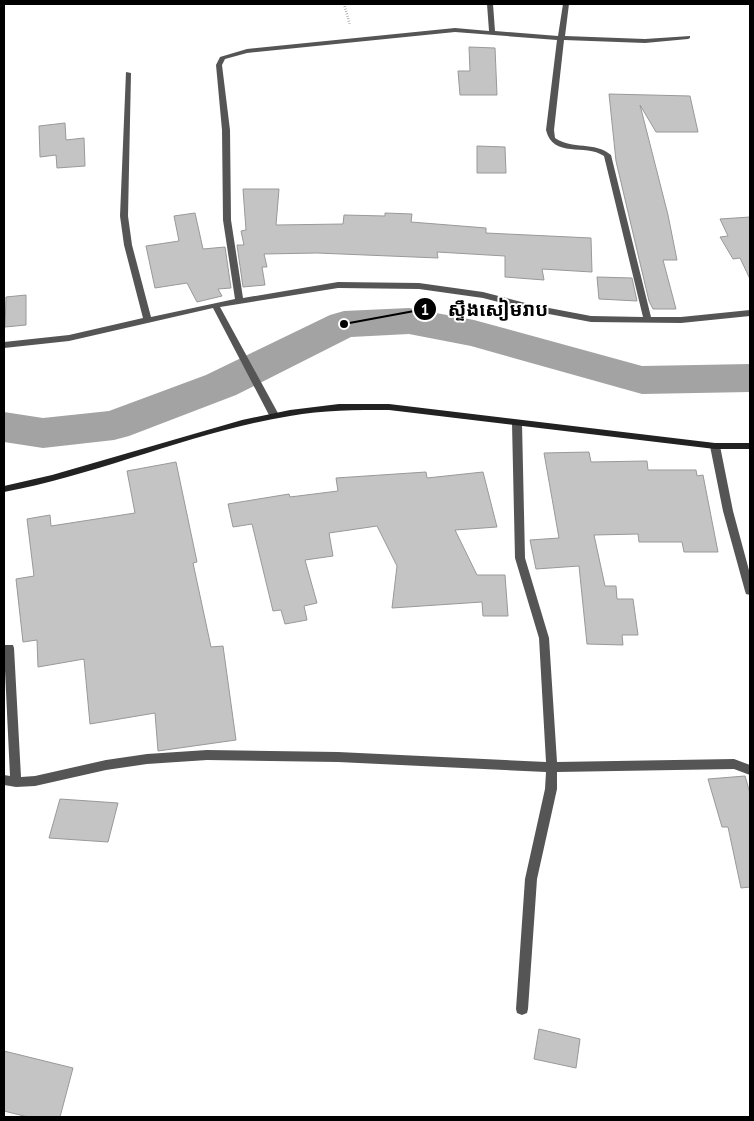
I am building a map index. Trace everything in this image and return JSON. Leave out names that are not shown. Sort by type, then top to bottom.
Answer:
[{"type":"street","points":[[490,4],[492,33]]},
{"type":"street","points":[[566,4],[550,130],[552,138],[564,146],[599,151],[607,155],[648,320]]},
{"type":"street","points":[[239,300],[227,220],[226,130],[219,65],[222,58],[246,51],[455,30],[561,38],[645,41],[688,37]]},
{"type":"street","points":[[128,73],[124,216],[128,245],[148,320]]},
{"type":"street","points":[[4,345],[68,338],[239,300],[338,285],[419,286],[483,295],[533,308],[591,319],[682,320],[750,313]]},
{"type":"street","points":[[214,305],[274,415]]},
{"type":"street","points":[[4,489],[95,467],[233,424],[314,408],[369,406],[715,446],[750,446]]},
{"type":"street","points":[[517,423],[520,558],[544,638],[549,694],[552,767],[551,789],[531,879],[522,1009]]},
{"type":"street","points":[[715,446],[728,510],[750,591]]},
{"type":"street","points":[[8,648],[16,782]]},
{"type":"street","points":[[4,780],[16,782],[35,781],[106,765],[147,759],[207,755],[338,757],[552,767],[734,764],[750,770]]},
{"type":"path","points":[[344,4],[355,40]]},
{"type":"building","points":[[469,47],[495,48],[497,95],[460,95],[458,71],[470,71]]},
{"type":"building","points":[[609,94],[690,96],[698,132],[656,132],[640,105],[668,215],[677,260],[663,260],[676,309],[653,309],[649,301],[616,161]]},
{"type":"building","points":[[65,123],[66,140],[84,138],[85,166],[57,168],[56,155],[40,157],[39,126]]},
{"type":"building","points":[[477,146],[505,147],[506,173],[477,173]]},
{"type":"building","points":[[243,189],[279,189],[276,225],[343,224],[344,215],[385,216],[385,213],[412,214],[411,222],[486,228],[486,233],[591,238],[592,272],[542,269],[544,280],[505,277],[505,256],[437,252],[438,258],[317,253],[264,254],[267,267],[262,267],[265,285],[243,287],[237,245],[244,245],[241,231],[246,230]]},
{"type":"building","points":[[195,213],[203,249],[225,247],[231,288],[218,289],[222,296],[197,302],[187,283],[155,288],[146,246],[179,241],[174,216]]},
{"type":"building","points":[[750,217],[750,279],[740,258],[733,259],[720,237],[728,236],[720,219]]},
{"type":"building","points":[[597,277],[632,278],[637,301],[599,299]]},
{"type":"building","points":[[26,295],[26,325],[5,327],[6,297]]},
{"type":"building","points":[[589,452],[591,462],[647,461],[648,470],[696,470],[697,476],[703,475],[718,552],[684,552],[682,542],[639,542],[638,534],[594,535],[605,586],[616,586],[617,599],[633,599],[638,635],[622,635],[623,645],[587,644],[579,566],[536,569],[530,540],[559,538],[544,453]]},
{"type":"building","points":[[176,462],[197,562],[193,563],[211,647],[223,646],[236,740],[158,751],[155,713],[90,724],[84,659],[38,667],[37,640],[23,642],[16,579],[34,576],[27,519],[50,515],[51,526],[135,513],[127,471]]},
{"type":"building","points":[[426,472],[427,478],[483,472],[497,527],[455,530],[477,575],[505,575],[508,616],[483,616],[482,602],[392,608],[397,566],[377,526],[329,533],[333,556],[305,560],[317,603],[304,606],[307,620],[285,624],[281,610],[273,611],[252,524],[233,527],[228,504],[289,494],[290,497],[338,491],[336,478]]},
{"type":"building","points":[[745,776],[750,793],[750,887],[741,888],[728,827],[722,827],[708,779]]},
{"type":"building","points":[[60,799],[118,803],[108,842],[49,838]]},
{"type":"building","points":[[539,1029],[580,1039],[576,1068],[534,1059]]},
{"type":"building","points":[[4,1051],[73,1068],[60,1117],[28,1117],[4,1111]]},
{"type":"waterway","points":[[4,427],[43,433],[114,425],[221,385],[344,324],[409,321],[474,333],[642,380],[750,378]]},
{"type":"place","name":"ស្ទឹងសៀមរាប","points":[[344,324]]}]
